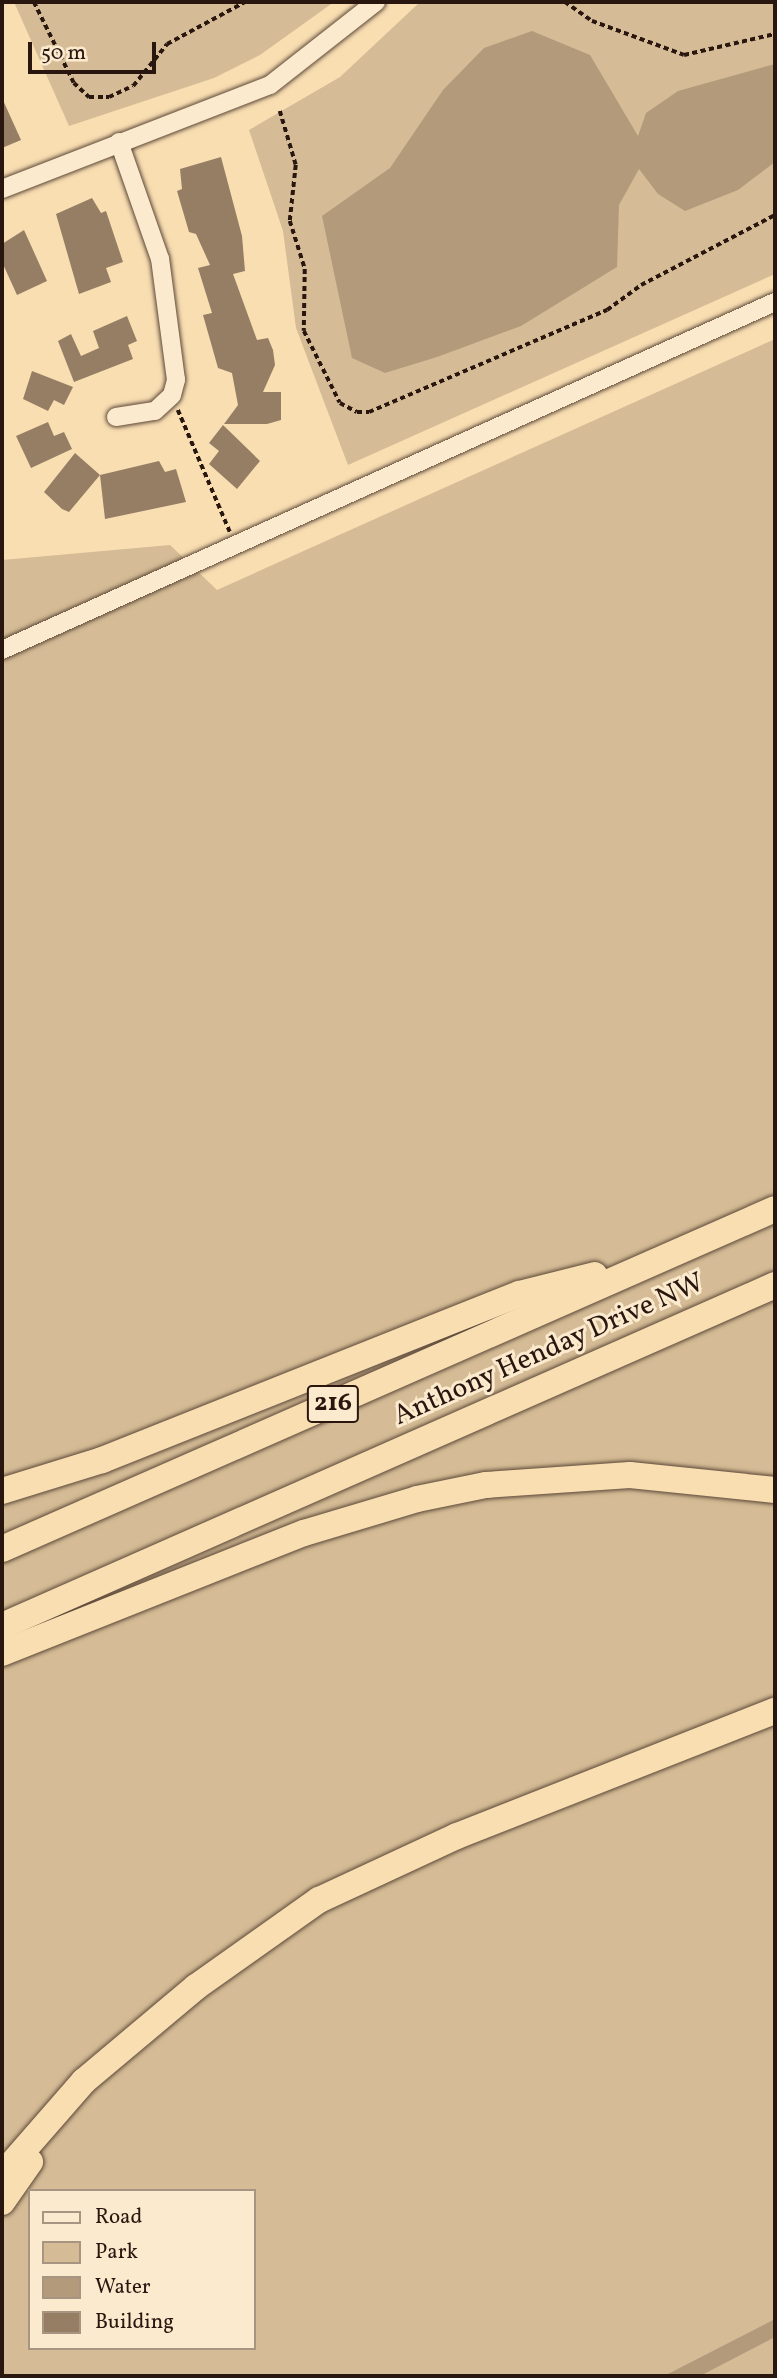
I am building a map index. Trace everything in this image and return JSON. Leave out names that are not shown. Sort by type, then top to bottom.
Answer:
[{"type":"highway","name":"Anthony Henday Drive NW","points":[[2,1549],[775,1209]]},
{"type":"highway","points":[[2,1491],[102,1460],[519,1294],[664,1258]]},
{"type":"highway","name":"Anthony Henday Drive NW","points":[[2,1626],[775,1285]]},
{"type":"highway","points":[[2,1653],[304,1533],[417,1499],[486,1485],[630,1475],[775,1490]]},
{"type":"highway","points":[[2,2175],[84,2081],[159,2017],[273,1930],[377,1870],[775,1711]]},
{"type":"highway","points":[[2,2202],[36,2154],[159,2017]]},
{"type":"street","points":[[2,189],[270,85],[376,2]]},
{"type":"street","points":[[116,417],[155,411],[172,396],[174,354],[160,259],[119,142]]},
{"type":"street","points":[[2,650],[775,302]]},
{"type":"path","points":[[34,2],[74,83],[89,97],[109,97],[133,86],[167,44],[245,2]]},
{"type":"path","points":[[565,2],[592,21],[684,55],[775,34]]},
{"type":"path","points":[[280,111],[294,146],[290,221],[305,269],[307,342],[340,403],[357,412],[369,412],[607,310],[641,285],[775,215]]},
{"type":"path","points":[[172,396],[235,545]]},
{"type":"green space","points":[[14,2],[334,2],[260,55],[214,78],[69,126]]},
{"type":"green space","points":[[420,2],[775,2],[775,274],[348,465],[296,328],[283,231],[249,130],[340,77]]},
{"type":"green space","points":[[775,339],[775,2376],[2,2376],[2,560],[170,545],[217,590]]},
{"type":"water","points":[[532,31],[590,55],[638,136],[646,113],[678,91],[775,64],[775,162],[738,190],[685,211],[658,194],[639,169],[619,205],[617,267],[521,326],[437,357],[385,373],[352,358],[322,216],[390,168],[443,90],[484,48]]},
{"type":"water","points":[[775,2319],[775,2337],[700,2376],[664,2376]]},
{"type":"building","points":[[2,98],[21,140],[2,148]]},
{"type":"building","points":[[221,157],[242,236],[245,271],[233,274],[257,340],[268,338],[273,350],[275,365],[263,392],[281,392],[281,420],[267,424],[224,424],[238,405],[232,373],[218,368],[203,315],[212,313],[198,268],[210,265],[196,234],[189,232],[177,191],[182,189],[180,169]]},
{"type":"building","points":[[92,198],[101,213],[106,211],[123,262],[106,268],[111,282],[79,294],[56,214]]},
{"type":"building","points":[[24,230],[47,281],[17,295],[2,262],[2,244]]},
{"type":"building","points":[[127,316],[137,341],[128,345],[133,359],[74,382],[58,341],[71,334],[81,356],[99,348],[93,331]]},
{"type":"building","points":[[32,371],[73,387],[64,405],[54,400],[48,411],[23,399]]},
{"type":"building","points":[[48,422],[54,436],[64,432],[72,449],[31,468],[16,436]]},
{"type":"building","points":[[223,425],[260,461],[237,489],[209,464],[219,451],[209,443]]},
{"type":"building","points":[[75,453],[100,475],[69,512],[44,492]]},
{"type":"building","points":[[159,461],[165,472],[176,469],[186,502],[105,519],[100,475]]}]
